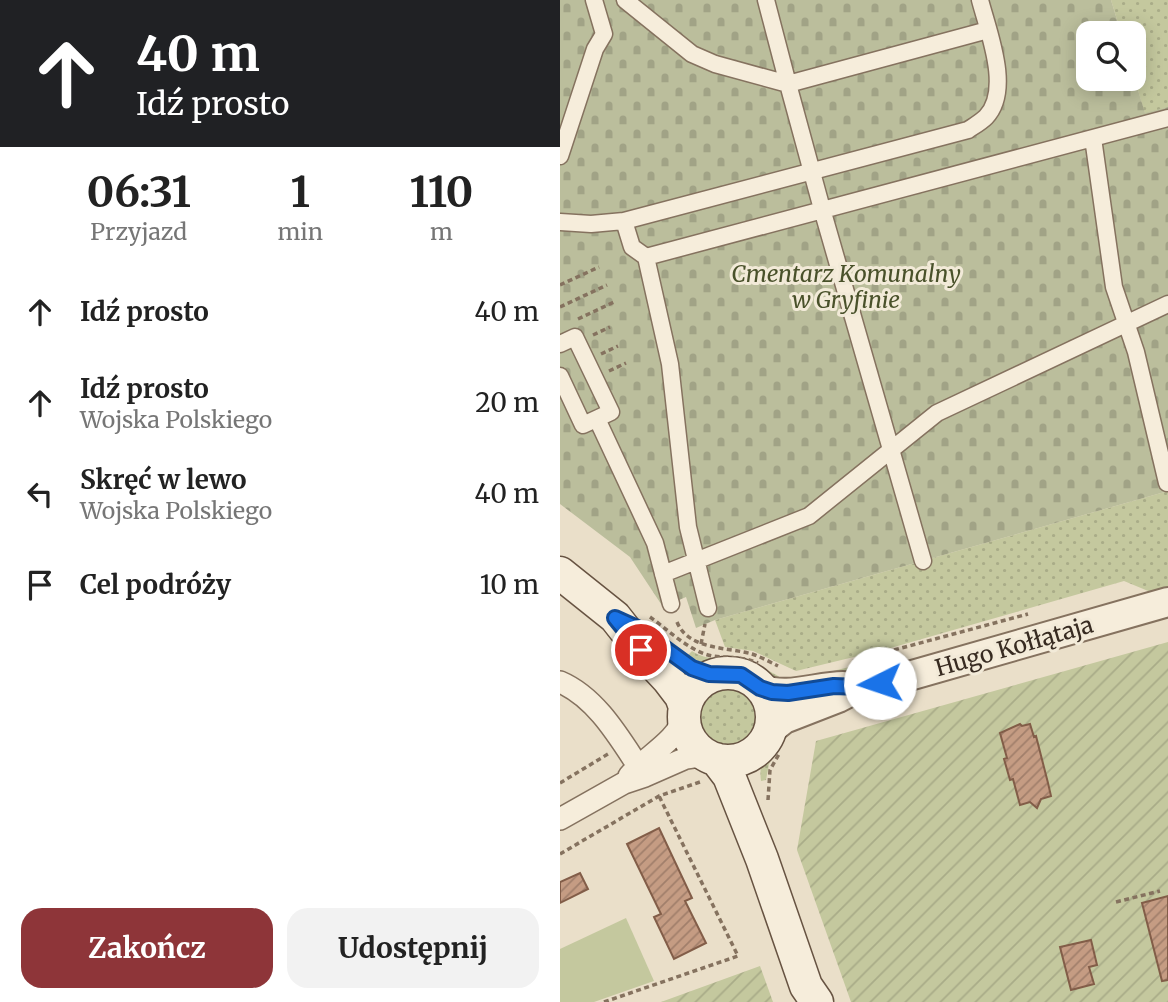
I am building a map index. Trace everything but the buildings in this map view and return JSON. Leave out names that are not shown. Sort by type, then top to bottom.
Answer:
[{"type":"main road","points":[[560,573],[615,618],[668,679],[681,696],[685,729],[691,741],[729,776],[762,859],[810,997]]},
{"type":"main road","points":[[615,618],[637,628],[692,668],[717,675],[741,675],[760,688],[770,708],[769,744],[753,762],[762,859]]},
{"type":"main road","points":[[684,712],[695,687],[705,679],[717,675]]},
{"type":"main road","points":[[711,757],[739,759],[769,744]]},
{"type":"street","points":[[560,156],[595,49],[604,34],[594,0]]},
{"type":"street","points":[[625,0],[692,54],[715,64],[788,84],[988,30]]},
{"type":"street","points":[[766,0],[821,209],[923,561]]},
{"type":"street","points":[[560,222],[591,224],[624,221],[968,130],[987,116],[996,101],[998,81],[980,0]]},
{"type":"street","points":[[646,257],[1168,118]]},
{"type":"street","points":[[1093,138],[1115,287],[1136,352],[1167,483]]},
{"type":"street","points":[[624,221],[632,247],[646,257],[670,364],[688,527],[708,608]]},
{"type":"street","points":[[663,574],[809,516],[937,413],[1168,304]]},
{"type":"street","points":[[560,376],[583,425],[611,412],[575,337],[561,341]]},
{"type":"street","points":[[597,419],[655,543],[671,604]]},
{"type":"street","name":"Hugo Kołłątaja","points":[[760,688],[772,692],[789,681],[834,686],[854,674],[895,680],[1168,602]]},
{"type":"street","name":"Hugo Kołłątaja","points":[[769,744],[784,719],[838,698],[854,674]]},
{"type":"street","points":[[560,682],[578,689],[598,711],[638,766]]},
{"type":"street","points":[[624,783],[638,766],[678,729],[684,712]]},
{"type":"street","points":[[560,819],[624,783],[686,758],[711,757]]},
{"type":"path","points":[[560,285],[599,267]]},
{"type":"path","points":[[560,307],[607,285]]},
{"type":"path","points":[[571,322],[614,302]]},
{"type":"path","points":[[854,674],[1033,613]]},
{"type":"path","points":[[680,629],[701,644],[755,655],[789,681]]},
{"type":"path","points":[[680,639],[707,655],[745,657],[776,670],[791,680],[789,681]]},
{"type":"path","points":[[768,810],[771,770],[769,744]]},
{"type":"path","points":[[560,854],[672,790]]},
{"type":"path","points":[[604,1002],[738,956],[659,796]]},
{"type":"path","points":[[1116,902],[1160,891]]},
{"type":"green space","name":"Cmentarz Komunalny w Gryfinie","points":[[560,0],[1111,0],[1117,21],[1076,21],[1076,91],[1138,91],[1145,113],[1168,107],[1168,491],[715,620],[696,628],[686,597],[663,607],[630,557],[560,504]]},
{"type":"green space","points":[[1111,0],[1168,0],[1168,107],[1145,114],[1138,91],[1146,91],[1146,21],[1117,21]]},
{"type":"green space","points":[[1168,491],[1168,589],[1153,593],[1124,581],[887,649],[796,671],[753,651],[725,647],[715,620]]},
{"type":"green space","points":[[1168,642],[1168,1002],[851,1002],[797,850],[816,741]]},
{"type":"green space","points":[[692,651],[708,657],[756,665],[787,683],[767,682],[744,668],[707,665],[687,656]]},
{"type":"green space","points":[[890,657],[883,671],[855,676],[833,671]]},
{"type":"green space","points":[[728,690],[747,698],[755,717],[747,736],[728,744],[709,736],[701,717],[709,698]]},
{"type":"green space","points":[[796,722],[769,764],[766,780],[761,781],[765,754],[775,740]]},
{"type":"green space","points":[[626,918],[654,981],[594,1002],[560,1002],[560,949]]},
{"type":"green space","points":[[760,966],[773,1002],[661,1002]]},
{"type":"route","points":[[641,650],[615,618],[637,628],[692,668],[709,674],[741,675],[760,688],[772,692],[788,693],[880,683]]}]
